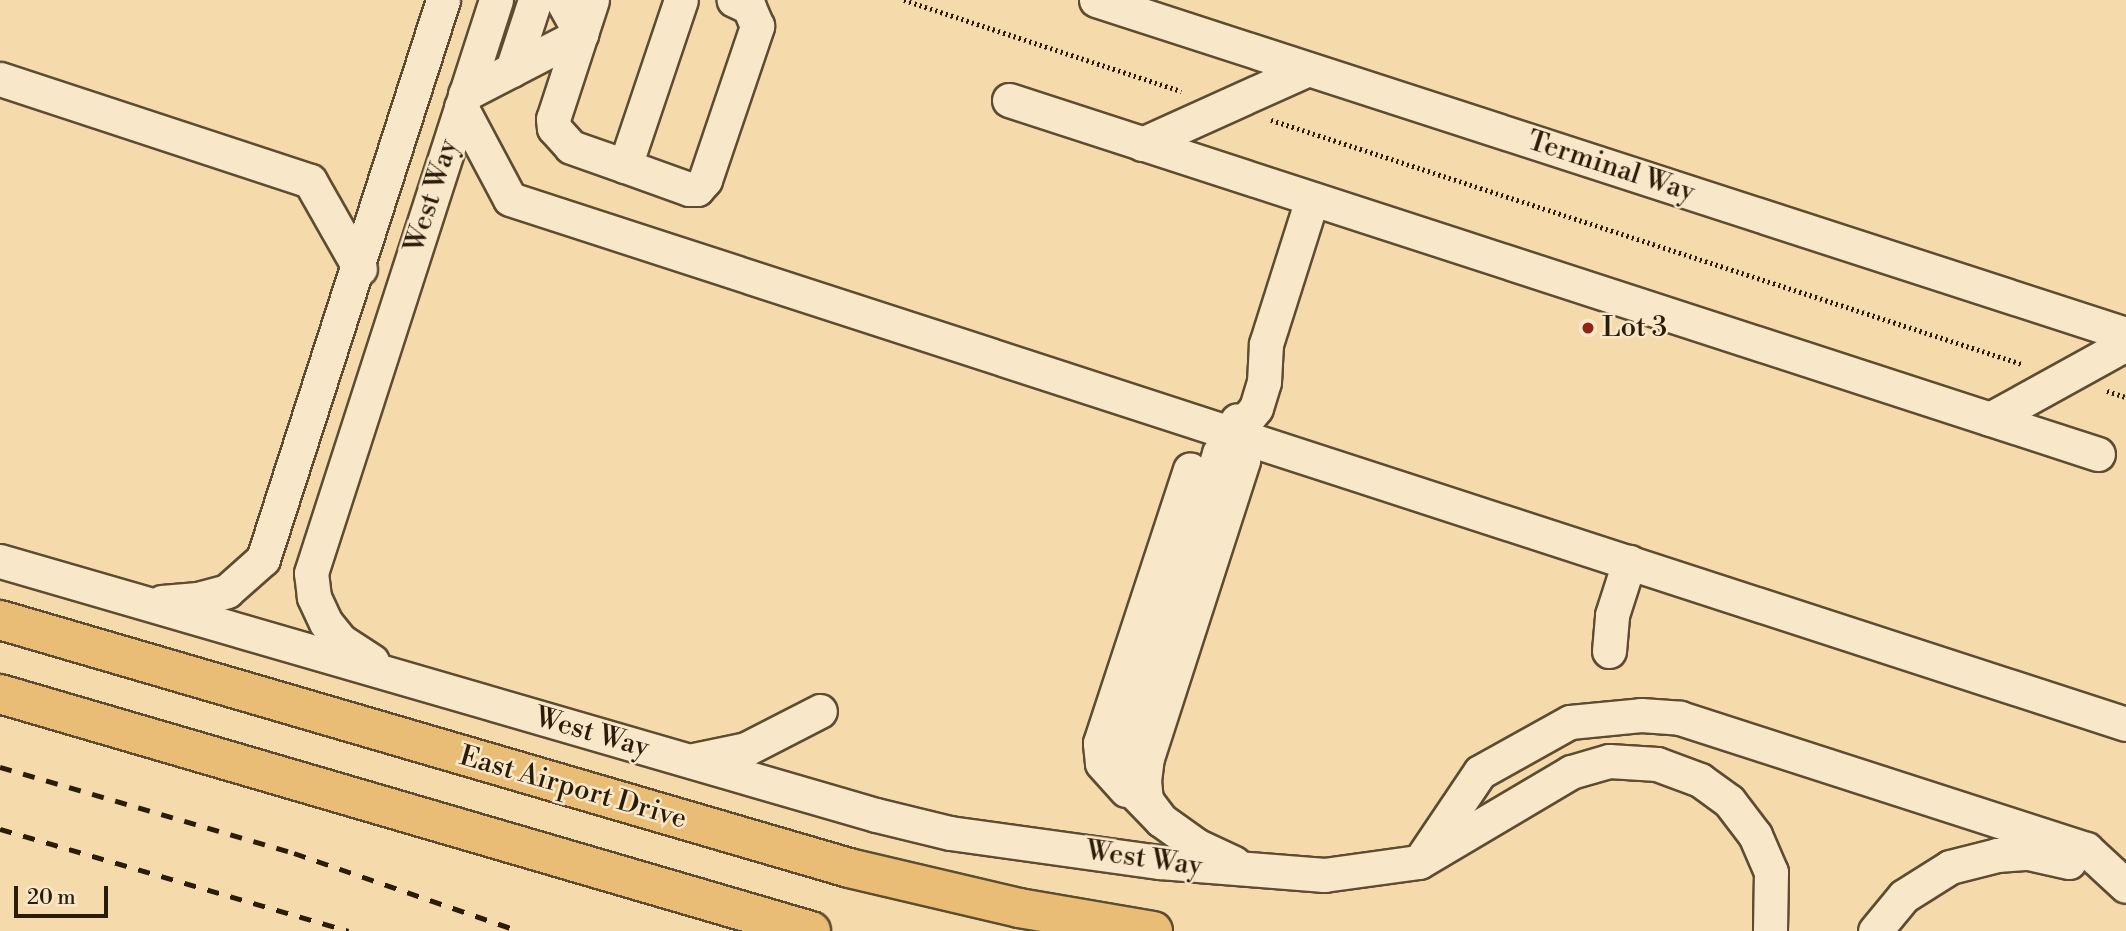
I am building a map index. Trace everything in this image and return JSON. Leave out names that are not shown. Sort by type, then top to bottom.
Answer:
[{"type":"main road","name":"East Airport Drive","points":[[0,620],[849,868],[1019,908],[1153,931]]},
{"type":"main road","points":[[0,694],[811,931]]},
{"type":"lane","name":"West Way","points":[[145,603],[198,599],[227,590],[263,559],[360,269],[443,0]]},
{"type":"lane","name":"West Way","points":[[401,678],[340,640],[314,597],[311,573],[496,0]]},
{"type":"lane","points":[[512,70],[535,0]]},
{"type":"lane","points":[[562,0],[581,34]]},
{"type":"lane","points":[[592,0],[553,119],[554,128],[571,147],[689,189],[697,189],[705,180],[757,26],[749,7],[734,0]]},
{"type":"lane","points":[[625,166],[681,0]]},
{"type":"lane","name":"Terminal Way","points":[[1096,0],[2126,334]]},
{"type":"lane","points":[[581,34],[512,70],[463,101],[510,199],[2126,724]]},
{"type":"lane","points":[[1142,144],[1308,69]]},
{"type":"lane","points":[[0,79],[310,181],[360,269]]},
{"type":"lane","points":[[1009,100],[2098,454]]},
{"type":"lane","points":[[1161,820],[1146,800],[1147,758],[1243,460],[1237,435],[1237,402],[1245,375],[1266,344],[1312,199]]},
{"type":"lane","points":[[2003,423],[2064,378],[2126,344]]},
{"type":"lane","points":[[1237,435],[1219,453],[1126,745],[1125,783],[1134,797],[1196,845],[1255,873]]},
{"type":"lane","name":"West Way","points":[[0,561],[688,761],[950,833],[1255,873],[1335,875],[1419,862],[1571,772],[1609,761],[1657,764],[1700,780],[1719,794],[1755,835],[1771,872],[1770,931]]},
{"type":"lane","points":[[1609,651],[1612,615],[1629,562]]},
{"type":"lane","points":[[688,761],[746,749],[820,711]]},
{"type":"lane","points":[[1419,862],[1480,772],[1570,722],[1641,715],[1680,718],[2086,849],[2126,886]]},
{"type":"lane","points":[[1875,931],[1921,883],[1950,867],[1997,855],[2028,853],[2062,859],[2126,896]]},
{"type":"path","points":[[904,0],[1182,92]]},
{"type":"path","points":[[1265,119],[2126,397]]},
{"type":"railway","points":[[0,767],[294,853],[519,931]]},
{"type":"railway","points":[[0,829],[348,931]]},
{"type":"place","name":"Lot 3","points":[[1588,328]]}]
